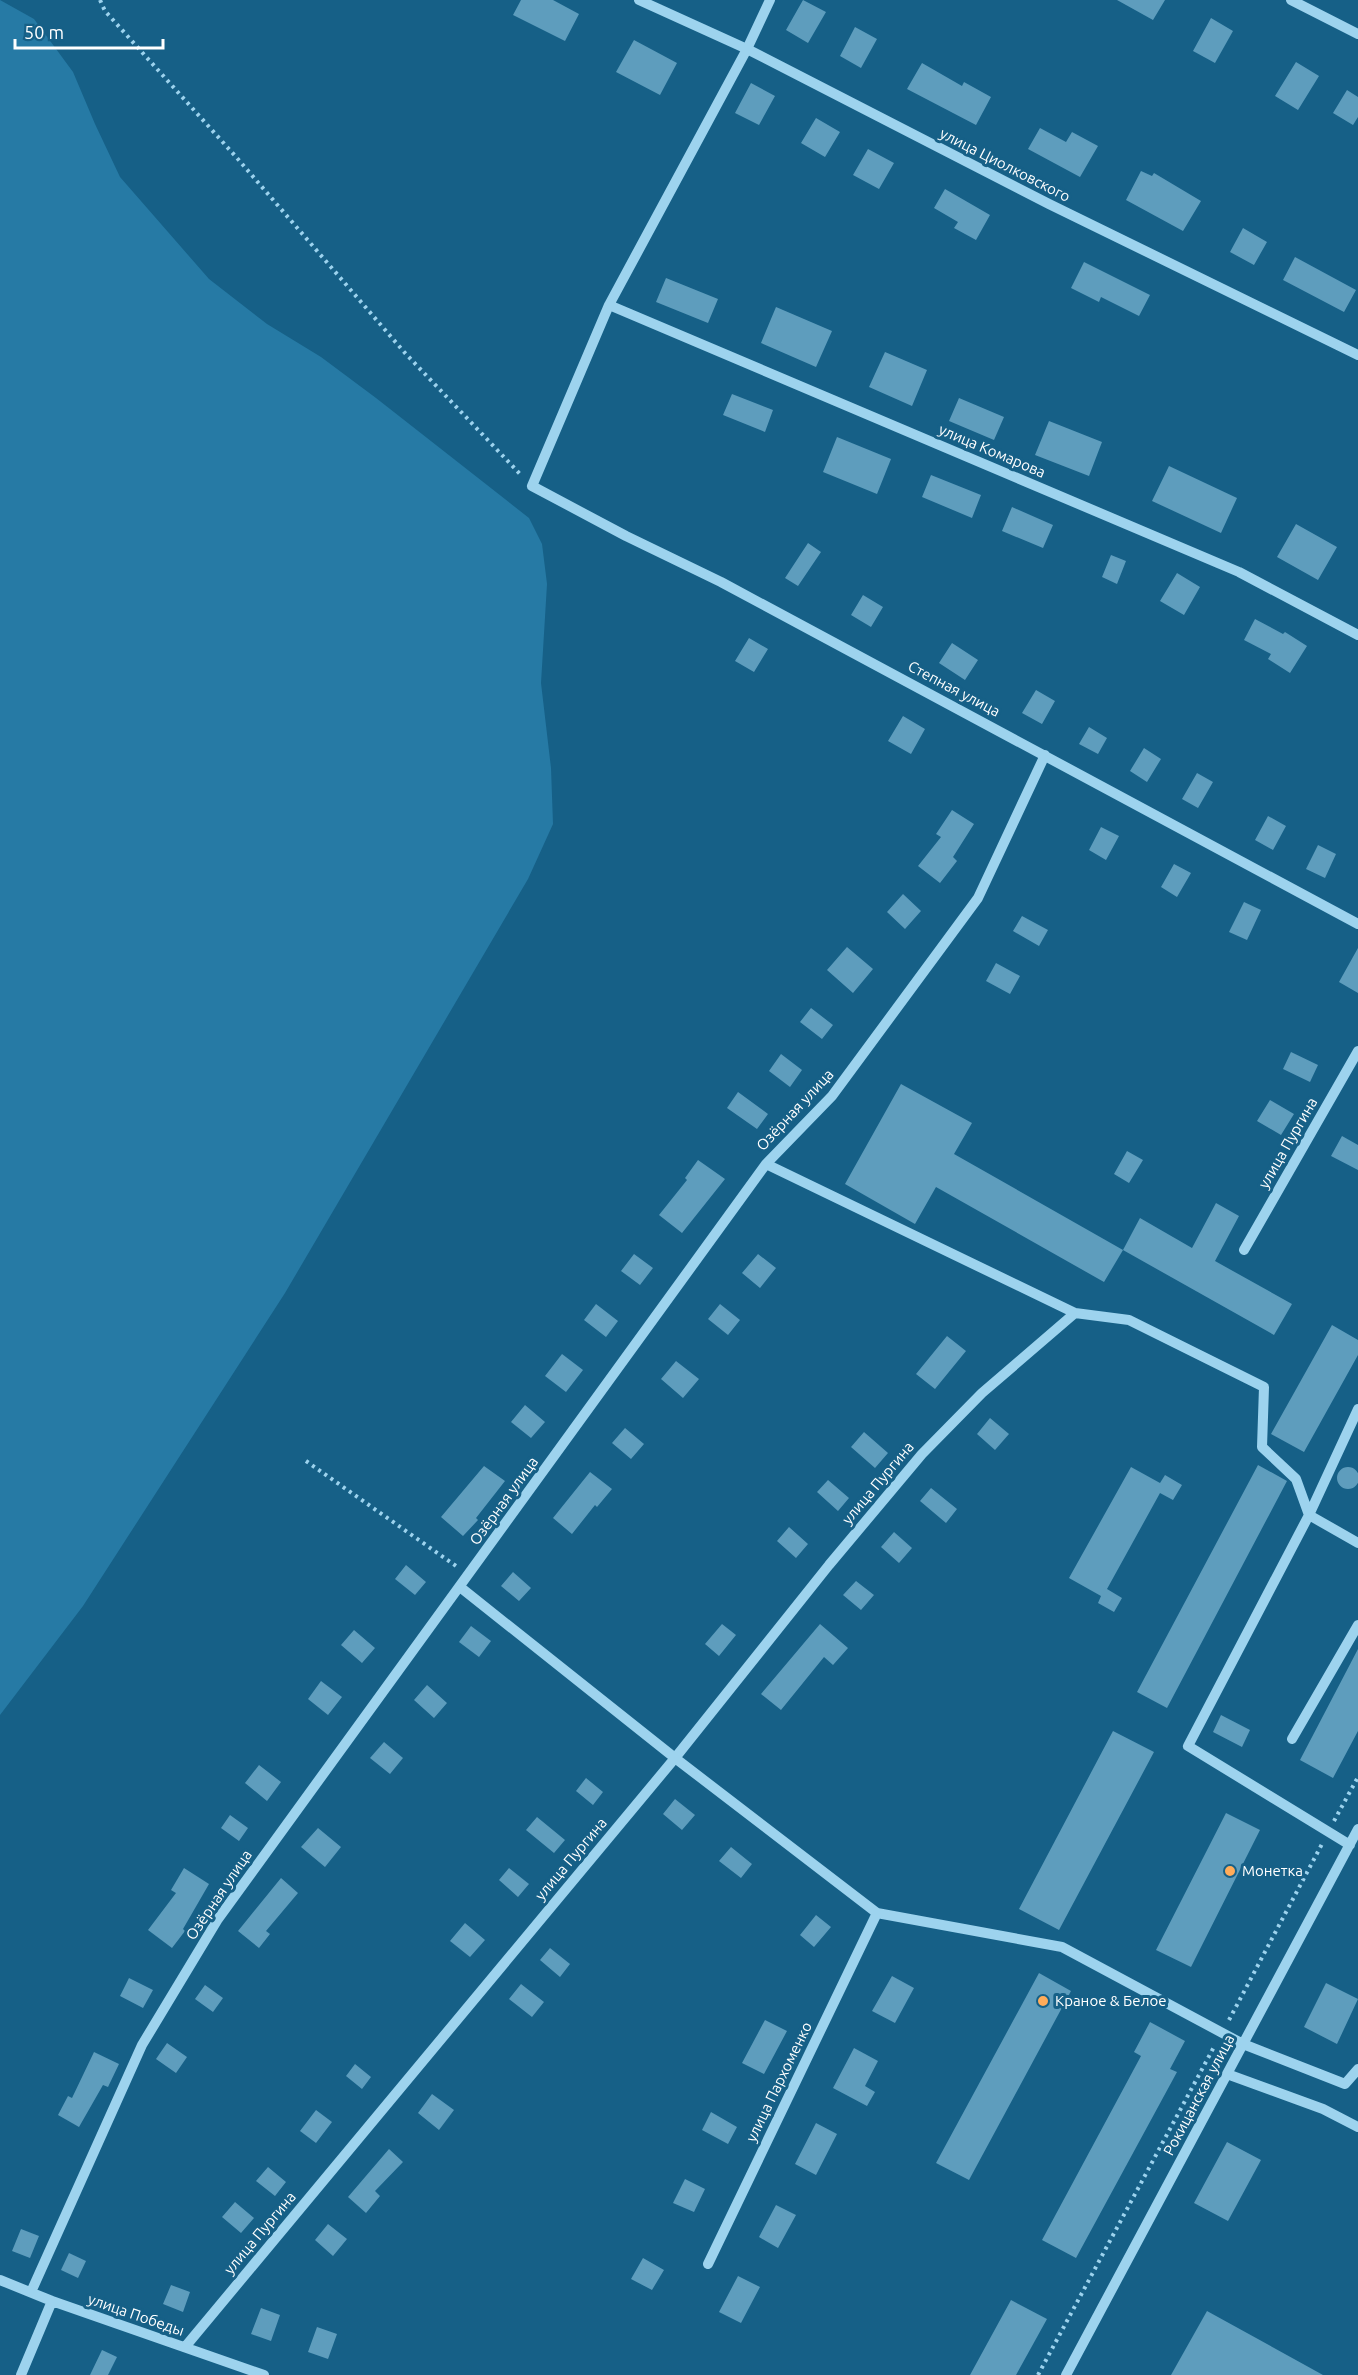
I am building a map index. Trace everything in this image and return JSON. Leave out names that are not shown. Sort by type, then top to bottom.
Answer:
[{"type":"street","name":"улица Циолковского","points":[[639,0],[747,49],[1049,204],[1358,355]]},
{"type":"street","points":[[532,486],[609,305],[747,49],[770,0]]},
{"type":"street","points":[[1291,0],[1358,34]]},
{"type":"street","name":"улица Комарова","points":[[609,305],[1239,572],[1358,635]]},
{"type":"street","name":"Степная улица","points":[[532,486],[626,536],[721,582],[1358,924]]},
{"type":"street","name":"Озёрная улица","points":[[31,2292],[142,2045],[218,1919],[766,1164],[832,1096],[978,898],[1045,755]]},
{"type":"street","name":"улица Пургина","points":[[1244,1250],[1358,1051]]},
{"type":"street","points":[[766,1164],[1075,1313],[1129,1320],[1264,1387],[1262,1447],[1296,1479],[1309,1515],[1358,1543]]},
{"type":"street","name":"улица Пургина","points":[[185,2347],[675,1758],[829,1565],[922,1454],[982,1393],[1075,1313]]},
{"type":"street","points":[[1350,1845],[1188,1746],[1309,1515],[1358,1409]]},
{"type":"street","points":[[460,1587],[675,1758],[877,1913],[1062,1947],[1243,2044],[1345,2084],[1358,2069]]},
{"type":"street","points":[[1292,1739],[1358,1625]]},
{"type":"street","name":"Рокицанская улица","points":[[1066,2375],[1358,1829]]},
{"type":"street","name":"улица Пархоменко","points":[[708,2264],[877,1913]]},
{"type":"street","points":[[1227,2074],[1323,2109],[1358,2127]]},
{"type":"street","name":"улица Победы","points":[[0,2280],[52,2301],[264,2375]]},
{"type":"street","points":[[21,2375],[52,2301]]},
{"type":"path","points":[[100,0],[105,11],[237,158],[405,353],[532,486]]},
{"type":"path","points":[[306,1461],[469,1575]]},
{"type":"path","points":[[1038,2375],[1358,1777]]},
{"type":"shaded area","points":[[0,0],[34,19],[73,72],[120,177],[209,279],[267,324],[321,357],[376,398],[529,518],[542,544],[547,584],[541,683],[551,768],[553,824],[528,879],[285,1293],[83,1606],[0,1715]]},
{"type":"building","points":[[521,0],[553,0],[579,14],[565,41],[513,15]]},
{"type":"building","points":[[803,0],[826,12],[808,43],[786,30]]},
{"type":"building","points":[[1117,0],[1165,0],[1153,20]]},
{"type":"building","points":[[1211,18],[1233,31],[1215,63],[1193,51]]},
{"type":"building","points":[[855,27],[877,39],[861,68],[840,56]]},
{"type":"building","points":[[634,40],[677,63],[660,95],[616,72]]},
{"type":"building","points":[[1296,62],[1319,76],[1298,110],[1275,96]]},
{"type":"building","points":[[922,63],[962,86],[964,82],[991,97],[976,125],[907,89]]},
{"type":"building","points":[[751,83],[775,96],[759,125],[735,113]]},
{"type":"building","points":[[1347,90],[1358,97],[1358,117],[1353,125],[1333,113]]},
{"type":"building","points":[[816,118],[840,132],[825,157],[801,143]]},
{"type":"building","points":[[1040,128],[1066,142],[1072,132],[1098,146],[1080,177],[1028,149]]},
{"type":"building","points":[[868,149],[894,163],[879,189],[853,175]]},
{"type":"building","points":[[1141,171],[1152,176],[1154,173],[1201,201],[1183,231],[1126,200]]},
{"type":"building","points":[[945,189],[990,215],[976,240],[954,228],[958,222],[934,208]]},
{"type":"building","points":[[1243,228],[1267,242],[1254,265],[1230,252]]},
{"type":"building","points":[[1295,257],[1356,290],[1344,312],[1283,280]]},
{"type":"building","points":[[1084,262],[1150,295],[1139,316],[1101,297],[1099,302],[1071,288]]},
{"type":"building","points":[[666,278],[718,299],[708,323],[656,302]]},
{"type":"building","points":[[776,307],[832,331],[816,367],[761,343]]},
{"type":"building","points":[[885,352],[927,370],[912,406],[869,387]]},
{"type":"building","points":[[732,394],[773,410],[765,432],[723,415]]},
{"type":"building","points":[[959,398],[1004,417],[994,440],[949,421]]},
{"type":"building","points":[[1049,421],[1102,442],[1089,476],[1035,455]]},
{"type":"building","points":[[837,437],[891,459],[877,494],[823,472]]},
{"type":"building","points":[[1169,466],[1237,498],[1221,533],[1152,501]]},
{"type":"building","points":[[931,475],[981,495],[972,518],[922,497]]},
{"type":"building","points":[[1012,507],[1053,525],[1043,548],[1002,531]]},
{"type":"building","points":[[1296,524],[1337,547],[1318,580],[1277,557]]},
{"type":"building","points":[[808,543],[821,552],[798,586],[785,578]]},
{"type":"building","points":[[1111,555],[1126,561],[1117,584],[1102,577]]},
{"type":"building","points":[[1177,573],[1200,587],[1184,615],[1160,601]]},
{"type":"building","points":[[863,595],[883,607],[871,627],[851,615]]},
{"type":"building","points":[[1255,619],[1283,634],[1285,632],[1307,646],[1290,673],[1268,659],[1271,654],[1244,640]]},
{"type":"building","points":[[749,638],[768,649],[754,672],[735,661]]},
{"type":"building","points":[[952,643],[978,660],[965,680],[939,663]]},
{"type":"building","points":[[1036,690],[1055,701],[1042,724],[1022,713]]},
{"type":"building","points":[[903,716],[925,729],[911,754],[888,741]]},
{"type":"building","points":[[1089,727],[1107,738],[1098,754],[1079,744]]},
{"type":"building","points":[[1144,748],[1161,759],[1147,782],[1130,771]]},
{"type":"building","points":[[1197,773],[1213,782],[1198,808],[1182,799]]},
{"type":"building","points":[[952,810],[974,824],[953,857],[957,861],[940,883],[918,866],[941,837],[936,834]]},
{"type":"building","points":[[1268,816],[1286,826],[1273,850],[1255,840]]},
{"type":"building","points":[[1101,827],[1119,836],[1106,860],[1089,850]]},
{"type":"building","points":[[1318,845],[1336,854],[1325,878],[1306,869]]},
{"type":"building","points":[[1174,864],[1191,873],[1177,897],[1161,887]]},
{"type":"building","points":[[903,894],[921,911],[905,929],[887,912]]},
{"type":"building","points":[[1244,902],[1261,910],[1247,940],[1229,932]]},
{"type":"building","points":[[1022,916],[1048,930],[1039,946],[1013,931]]},
{"type":"building","points":[[847,947],[873,969],[853,993],[827,970]]},
{"type":"building","points":[[1358,948],[1358,993],[1339,982]]},
{"type":"building","points":[[996,963],[1020,976],[1010,994],[986,981]]},
{"type":"building","points":[[811,1008],[833,1025],[822,1039],[800,1022]]},
{"type":"building","points":[[1291,1052],[1318,1065],[1310,1082],[1283,1069]]},
{"type":"building","points":[[781,1054],[802,1070],[790,1087],[769,1071]]},
{"type":"building","points":[[901,1084],[972,1123],[954,1154],[1123,1250],[1104,1282],[936,1187],[915,1224],[845,1184]]},
{"type":"building","points":[[738,1092],[768,1114],[757,1129],[727,1108]]},
{"type":"building","points":[[1270,1100],[1294,1114],[1281,1135],[1257,1121]]},
{"type":"building","points":[[1342,1136],[1358,1145],[1358,1170],[1331,1156]]},
{"type":"building","points":[[1127,1151],[1143,1160],[1129,1183],[1114,1174]]},
{"type":"building","points":[[698,1160],[725,1179],[682,1233],[659,1215],[687,1180],[685,1178]]},
{"type":"building","points":[[1216,1203],[1239,1216],[1215,1261],[1292,1304],[1274,1335],[1123,1250],[1140,1218],[1192,1248]]},
{"type":"building","points":[[634,1254],[653,1268],[640,1285],[621,1271]]},
{"type":"building","points":[[758,1254],[776,1268],[760,1288],[742,1273]]},
{"type":"building","points":[[596,1304],[618,1321],[606,1337],[584,1320]]},
{"type":"building","points":[[720,1304],[740,1320],[728,1335],[708,1319]]},
{"type":"building","points":[[1332,1325],[1358,1340],[1358,1355],[1304,1452],[1271,1434]]},
{"type":"building","points":[[947,1336],[966,1351],[935,1389],[916,1374]]},
{"type":"building","points":[[562,1354],[583,1370],[566,1392],[545,1376]]},
{"type":"building","points":[[676,1361],[699,1379],[683,1398],[661,1379]]},
{"type":"building","points":[[525,1405],[545,1422],[531,1438],[511,1422]]},
{"type":"building","points":[[990,1418],[1009,1434],[995,1450],[977,1434]]},
{"type":"building","points":[[625,1428],[644,1444],[631,1459],[612,1443]]},
{"type":"building","points":[[864,1432],[888,1453],[875,1468],[851,1447]]},
{"type":"building","points":[[1258,1465],[1287,1481],[1167,1708],[1137,1692]]},
{"type":"building","points":[[484,1466],[505,1481],[476,1518],[478,1520],[463,1536],[441,1517]]},
{"type":"building","points":[[1131,1467],[1160,1483],[1165,1475],[1182,1485],[1173,1500],[1160,1493],[1107,1589],[1122,1598],[1114,1612],[1098,1603],[1101,1596],[1069,1578]]},
{"type":"building","points":[[1348,1467],[1356,1470],[1359,1478],[1356,1486],[1348,1489],[1340,1486],[1337,1478],[1340,1470]]},
{"type":"building","points":[[590,1472],[612,1489],[597,1507],[595,1505],[572,1534],[553,1518]]},
{"type":"building","points":[[828,1480],[849,1498],[838,1511],[817,1492]]},
{"type":"building","points":[[931,1488],[957,1509],[946,1523],[920,1501]]},
{"type":"building","points":[[789,1527],[808,1544],[796,1558],[777,1541]]},
{"type":"building","points":[[894,1532],[912,1548],[899,1563],[881,1547]]},
{"type":"building","points":[[406,1565],[426,1582],[415,1595],[395,1579]]},
{"type":"building","points":[[513,1572],[531,1588],[519,1601],[501,1586]]},
{"type":"building","points":[[856,1581],[874,1595],[861,1610],[843,1595]]},
{"type":"building","points":[[722,1624],[736,1635],[719,1656],[705,1644]]},
{"type":"building","points":[[820,1624],[848,1648],[833,1665],[824,1657],[781,1710],[761,1694]]},
{"type":"building","points":[[471,1626],[491,1641],[479,1657],[459,1642]]},
{"type":"building","points":[[354,1630],[375,1648],[362,1663],[341,1645]]},
{"type":"building","points":[[1358,1649],[1358,1731],[1333,1778],[1300,1760]]},
{"type":"building","points":[[321,1681],[342,1697],[328,1715],[308,1699]]},
{"type":"building","points":[[427,1685],[447,1703],[434,1718],[414,1700]]},
{"type":"building","points":[[1221,1715],[1250,1730],[1242,1747],[1213,1732]]},
{"type":"building","points":[[1113,1731],[1154,1752],[1059,1930],[1019,1909]]},
{"type":"building","points":[[384,1742],[403,1758],[390,1774],[370,1758]]},
{"type":"building","points":[[259,1765],[281,1782],[267,1801],[245,1783]]},
{"type":"building","points":[[586,1778],[603,1792],[593,1805],[576,1791]]},
{"type":"building","points":[[675,1799],[695,1815],[682,1830],[663,1814]]},
{"type":"building","points":[[1226,1813],[1260,1830],[1191,1967],[1156,1950]]},
{"type":"building","points":[[230,1815],[248,1828],[239,1841],[221,1828]]},
{"type":"building","points":[[537,1817],[565,1840],[554,1853],[526,1830]]},
{"type":"building","points":[[318,1828],[341,1847],[325,1867],[301,1847]]},
{"type":"building","points":[[731,1847],[752,1864],[741,1878],[719,1861]]},
{"type":"building","points":[[184,1868],[209,1884],[183,1929],[185,1931],[172,1948],[148,1930],[176,1893],[171,1890]]},
{"type":"building","points":[[509,1868],[529,1884],[518,1897],[499,1880]]},
{"type":"building","points":[[281,1878],[298,1893],[266,1931],[270,1934],[259,1948],[238,1931]]},
{"type":"building","points":[[816,1915],[831,1927],[814,1947],[800,1935]]},
{"type":"building","points":[[465,1923],[485,1940],[470,1957],[450,1941]]},
{"type":"building","points":[[550,1948],[570,1964],[560,1977],[540,1960]]},
{"type":"building","points":[[1039,1973],[1071,1991],[969,2180],[936,2163]]},
{"type":"building","points":[[892,1976],[914,1988],[895,2023],[872,2011]]},
{"type":"building","points":[[129,1978],[153,1990],[143,2008],[120,1996]]},
{"type":"building","points":[[1326,1983],[1358,1999],[1337,2044],[1304,2027]]},
{"type":"building","points":[[521,1984],[544,2002],[532,2017],[509,1999]]},
{"type":"building","points":[[205,1985],[223,1998],[213,2012],[195,1999]]},
{"type":"building","points":[[765,2020],[787,2031],[764,2074],[742,2063]]},
{"type":"building","points":[[1150,2022],[1185,2041],[1170,2069],[1177,2072],[1076,2258],[1042,2240],[1141,2056],[1134,2052]]},
{"type":"building","points":[[167,2043],[187,2057],[176,2073],[156,2059]]},
{"type":"building","points":[[854,2048],[878,2061],[865,2086],[875,2092],[867,2106],[833,2088]]},
{"type":"building","points":[[94,2052],[119,2064],[108,2087],[103,2085],[79,2127],[58,2115],[68,2096],[72,2098]]},
{"type":"building","points":[[355,2064],[371,2077],[362,2089],[346,2076]]},
{"type":"building","points":[[432,2094],[454,2110],[439,2130],[418,2113]]},
{"type":"building","points":[[316,2110],[332,2122],[316,2143],[300,2131]]},
{"type":"building","points":[[711,2112],[737,2127],[728,2144],[702,2130]]},
{"type":"building","points":[[816,2123],[837,2134],[816,2175],[795,2164]]},
{"type":"building","points":[[1227,2142],[1261,2160],[1228,2221],[1194,2203]]},
{"type":"building","points":[[389,2149],[403,2162],[375,2191],[380,2196],[366,2213],[348,2197]]},
{"type":"building","points":[[268,2167],[286,2182],[275,2196],[256,2181]]},
{"type":"building","points":[[685,2179],[705,2189],[694,2212],[673,2203]]},
{"type":"building","points":[[235,2202],[254,2218],[241,2233],[222,2217]]},
{"type":"building","points":[[776,2205],[796,2215],[778,2248],[759,2237]]},
{"type":"building","points":[[328,2224],[347,2239],[333,2256],[315,2240]]},
{"type":"building","points":[[21,2229],[39,2236],[30,2258],[12,2251]]},
{"type":"building","points":[[69,2253],[86,2261],[78,2278],[61,2270]]},
{"type":"building","points":[[643,2258],[664,2270],[652,2290],[631,2279]]},
{"type":"building","points":[[738,2276],[760,2287],[741,2323],[719,2312]]},
{"type":"building","points":[[171,2285],[190,2292],[183,2312],[163,2304]]},
{"type":"building","points":[[1011,2300],[1047,2319],[1016,2375],[970,2375]]},
{"type":"building","points":[[261,2308],[280,2315],[271,2341],[251,2334]]},
{"type":"building","points":[[1207,2311],[1323,2375],[1171,2375]]},
{"type":"building","points":[[317,2327],[337,2334],[328,2359],[308,2352]]},
{"type":"building","points":[[102,2350],[117,2357],[108,2375],[90,2375]]},
{"type":"place","name":"Монетка","points":[[1230,1871]]},
{"type":"place","name":"Краное & Белое","points":[[1043,2001]]}]
